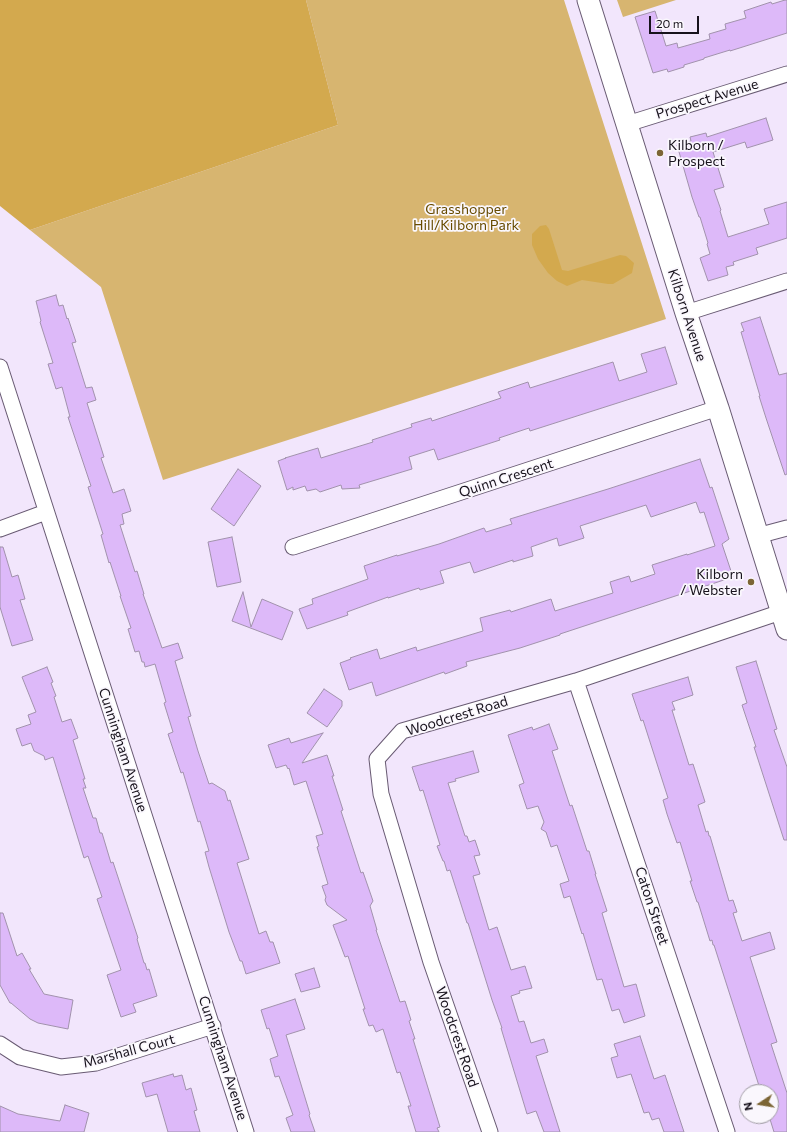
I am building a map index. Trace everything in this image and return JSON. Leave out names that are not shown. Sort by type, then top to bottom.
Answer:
[{"type":"street","name":"Kilborn Avenue","points":[[588,0],[784,621]]},
{"type":"street","name":"Prospect Avenue","points":[[627,124],[787,74]]},
{"type":"street","points":[[686,313],[787,281]]},
{"type":"street","name":"Cunningham Avenue","points":[[0,367],[246,1132]]},
{"type":"street","name":"Quinn Crescent","points":[[293,547],[718,408]]},
{"type":"street","points":[[0,529],[46,512]]},
{"type":"street","points":[[757,536],[787,528]]},
{"type":"street","name":"Woodcrest Road","points":[[490,1132],[431,962],[381,794],[377,759],[402,730],[784,621]]},
{"type":"street","name":"Caton Street","points":[[576,680],[727,1132]]},
{"type":"street","name":"Marshall Court","points":[[0,1044],[20,1057],[60,1067],[96,1063],[213,1026]]},
{"type":"green space","name":"Grasshopper Hill/Kilborn Park","points":[[306,0],[564,0],[666,319],[163,480],[101,287],[30,230],[338,125]]},
{"type":"green space","points":[[617,0],[676,0],[623,17]]},
{"type":"shaded area","points":[[0,0],[306,0],[338,125],[30,230],[0,206]]},
{"type":"shaded area","points":[[546,225],[549,229],[562,270],[568,271],[620,255],[626,256],[634,263],[632,273],[613,284],[582,280],[567,286],[557,281],[548,273],[538,259],[532,245],[532,234],[540,226]]},
{"type":"building","points":[[787,0],[787,33],[704,58],[668,72],[667,69],[653,73],[635,17],[655,11],[666,46],[677,43],[678,48],[710,39],[709,34],[726,29],[725,24],[746,18],[744,11],[771,2],[772,4]]},
{"type":"building","points":[[766,118],[773,140],[747,148],[745,142],[713,152],[724,187],[714,190],[728,237],[769,224],[764,209],[787,202],[787,238],[756,248],[758,254],[733,262],[734,265],[726,267],[728,275],[708,281],[700,258],[710,254],[708,243],[692,197],[677,145],[691,141],[690,137],[706,133],[707,137]]},
{"type":"building","points":[[56,295],[59,306],[63,305],[76,342],[72,343],[86,388],[92,387],[96,400],[87,403],[104,457],[101,458],[113,493],[124,489],[131,511],[122,514],[124,524],[120,525],[135,572],[137,571],[143,594],[162,648],[178,643],[183,658],[175,661],[191,716],[188,717],[198,751],[209,784],[212,783],[225,791],[228,801],[230,800],[249,859],[237,863],[259,934],[266,931],[270,942],[273,942],[280,963],[246,974],[229,932],[209,867],[205,852],[209,851],[200,821],[198,822],[183,772],[181,773],[168,734],[173,732],[164,703],[166,702],[155,664],[145,667],[139,651],[135,652],[128,629],[131,628],[110,562],[109,563],[101,535],[103,534],[88,487],[91,486],[68,417],[70,417],[62,387],[56,389],[48,364],[53,363],[40,322],[36,301]]},
{"type":"building","points":[[760,317],[779,375],[787,373],[787,474],[785,475],[759,396],[741,332],[744,331],[741,323]]},
{"type":"building","points":[[665,347],[677,384],[530,431],[529,428],[499,438],[500,440],[438,460],[434,449],[409,457],[412,469],[359,485],[360,488],[342,489],[341,485],[320,492],[316,489],[307,491],[305,486],[293,490],[293,487],[287,490],[278,461],[285,458],[318,448],[321,458],[373,442],[372,440],[412,427],[411,424],[431,418],[432,421],[501,398],[498,392],[528,382],[530,388],[613,362],[619,381],[647,372],[641,354]]},
{"type":"building","points":[[700,459],[710,488],[712,487],[729,539],[722,544],[733,577],[520,648],[466,662],[467,666],[445,674],[444,672],[376,696],[372,682],[349,690],[340,663],[351,659],[350,658],[377,649],[380,659],[416,647],[417,651],[483,631],[480,618],[510,610],[511,612],[551,599],[555,611],[613,593],[610,582],[629,576],[631,582],[655,574],[652,565],[715,546],[704,512],[700,513],[696,502],[651,517],[646,505],[580,526],[584,538],[559,546],[557,538],[531,547],[533,556],[513,562],[513,560],[474,573],[470,562],[440,571],[444,583],[420,590],[419,588],[388,597],[347,612],[348,615],[307,629],[299,609],[313,604],[312,599],[368,579],[364,566],[397,555],[439,544],[484,528],[486,532],[512,524],[510,519]]},
{"type":"building","points":[[238,469],[261,486],[234,526],[211,509]]},
{"type":"building","points":[[232,537],[241,582],[217,587],[208,542]]},
{"type":"building","points":[[0,547],[3,547],[12,577],[18,575],[25,599],[20,600],[33,640],[12,646],[0,607]]},
{"type":"building","points":[[243,592],[251,627],[262,599],[293,612],[282,640],[232,621]]},
{"type":"building","points":[[756,661],[777,729],[774,730],[787,767],[787,840],[784,840],[742,705],[747,703],[736,667]]},
{"type":"building","points":[[47,667],[53,682],[51,683],[56,696],[54,697],[62,722],[71,719],[78,738],[73,740],[85,779],[83,779],[86,788],[83,788],[93,818],[96,818],[100,833],[102,833],[111,863],[113,862],[138,938],[137,939],[144,963],[147,970],[149,969],[157,996],[133,1004],[136,1012],[121,1017],[107,975],[121,970],[97,899],[102,897],[88,856],[84,858],[53,757],[45,760],[44,756],[34,751],[31,743],[22,746],[16,729],[31,724],[28,715],[36,712],[22,677]]},
{"type":"building","points":[[688,677],[693,695],[672,702],[675,710],[672,710],[689,765],[693,764],[705,802],[698,805],[706,832],[708,831],[710,836],[729,901],[733,900],[737,912],[733,913],[742,941],[770,932],[775,949],[750,957],[777,1042],[771,1044],[787,1093],[787,1132],[774,1132],[772,1124],[779,1124],[779,1084],[758,1084],[714,945],[712,940],[710,941],[690,881],[692,881],[680,842],[677,843],[667,814],[663,800],[668,798],[643,720],[641,721],[632,694]]},
{"type":"building","points":[[324,689],[342,701],[342,706],[327,727],[307,713]]},
{"type":"building","points":[[549,724],[558,749],[552,751],[570,806],[572,805],[587,851],[589,851],[607,911],[602,913],[624,987],[636,984],[645,1016],[624,1023],[619,1009],[612,1011],[602,979],[597,980],[570,896],[564,898],[560,884],[569,881],[557,845],[551,847],[546,832],[541,829],[544,822],[538,806],[527,809],[519,785],[524,783],[508,735],[532,727],[533,730]]},
{"type":"building","points":[[323,733],[302,763],[327,755],[343,810],[341,811],[361,873],[363,872],[373,901],[370,906],[376,930],[400,1002],[405,1001],[411,1020],[409,1021],[415,1039],[413,1039],[440,1127],[437,1128],[439,1132],[416,1132],[408,1106],[411,1106],[400,1072],[397,1073],[383,1029],[376,1032],[373,1025],[369,1026],[348,956],[345,957],[333,925],[347,920],[327,905],[325,900],[326,897],[322,886],[328,884],[317,847],[319,846],[316,836],[323,834],[306,781],[294,785],[289,768],[288,769],[286,765],[276,768],[268,745],[289,738],[291,743]]},
{"type":"building","points":[[473,751],[479,772],[455,779],[456,781],[448,783],[465,836],[467,836],[469,842],[475,840],[480,855],[474,856],[480,874],[473,876],[489,930],[497,927],[511,970],[525,966],[532,988],[519,991],[520,993],[511,996],[519,1022],[524,1021],[531,1043],[544,1039],[548,1052],[536,1056],[560,1132],[544,1132],[536,1111],[527,1114],[502,1028],[468,923],[450,870],[447,871],[437,846],[440,845],[423,790],[420,791],[412,767]]},
{"type":"building","points":[[0,913],[3,913],[17,956],[22,953],[31,969],[29,969],[44,994],[73,1000],[68,1029],[38,1023],[30,1019],[10,1003],[0,985]]},
{"type":"building","points":[[314,968],[320,987],[301,992],[295,974]]},
{"type":"building","points":[[295,999],[305,1029],[286,1035],[315,1132],[291,1132],[286,1118],[293,1115],[279,1076],[275,1077],[270,1059],[278,1056],[269,1028],[267,1029],[261,1010]]},
{"type":"building","points":[[640,1036],[654,1079],[665,1075],[684,1132],[664,1132],[659,1118],[652,1120],[649,1112],[644,1113],[631,1074],[617,1078],[611,1058],[618,1056],[614,1044]]},
{"type":"building","points":[[173,1074],[174,1077],[182,1075],[186,1090],[191,1088],[197,1110],[194,1111],[200,1132],[168,1132],[157,1094],[146,1097],[142,1083]]},
{"type":"building","points":[[65,1105],[89,1113],[84,1132],[0,1132],[0,1106],[18,1114],[60,1121]]},
{"type":"place","name":"Kilborn / Prospect","points":[[660,153]]},
{"type":"place","name":"Kilborn / Webster","points":[[751,582]]}]
